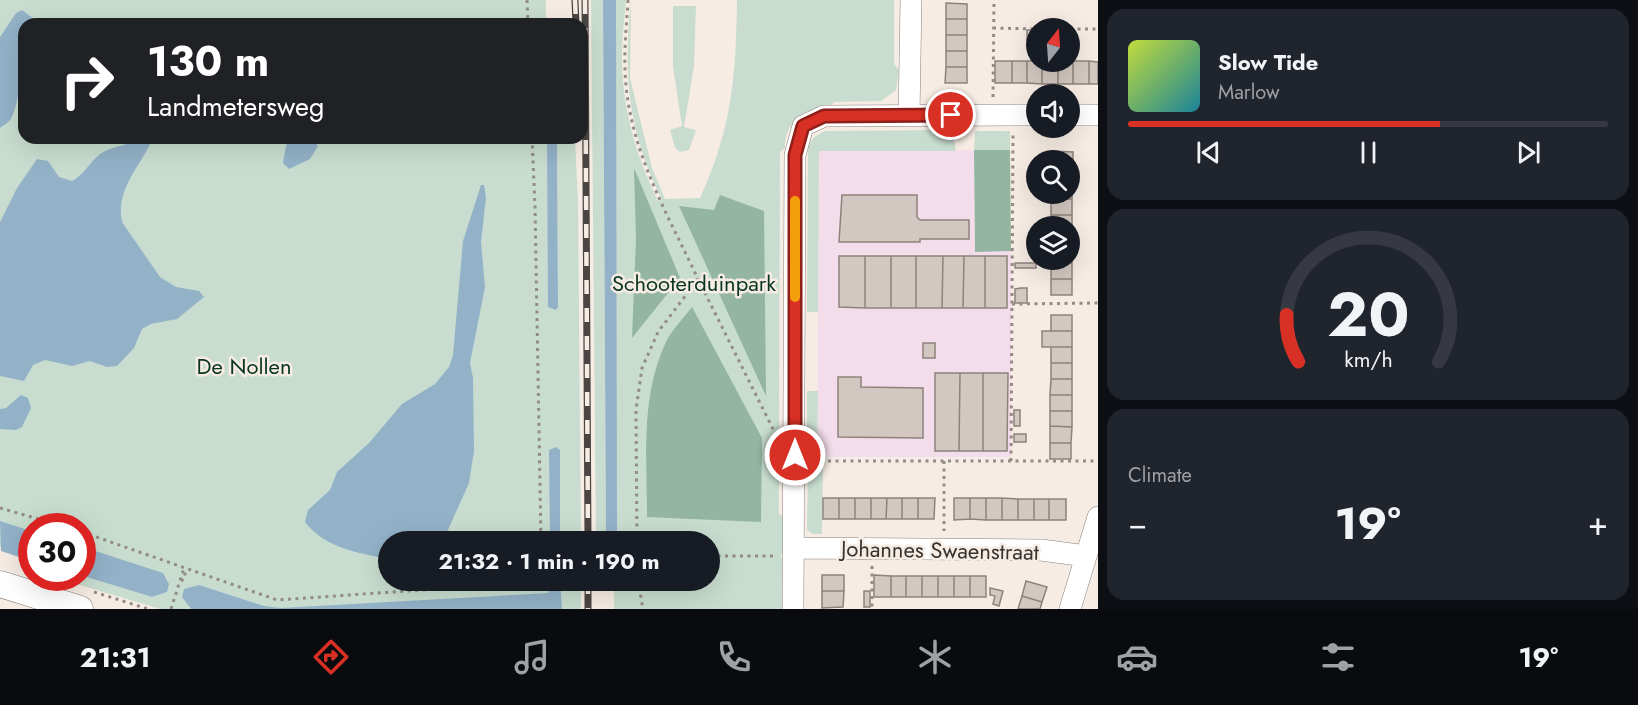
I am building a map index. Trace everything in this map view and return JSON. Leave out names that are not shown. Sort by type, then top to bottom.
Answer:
[{"type":"street","points":[[909,116],[911,0]]},
{"type":"street","points":[[793,609],[795,155],[803,126],[824,116],[1026,115]]},
{"type":"street","points":[[1080,115],[1098,115]]},
{"type":"street","points":[[1070,609],[1098,517]]},
{"type":"street","name":"Johannes Swaenstraat","points":[[794,548],[1041,550],[1086,556]]},
{"type":"street","points":[[0,584],[82,599]]},
{"type":"path","points":[[527,0],[528,18]]},
{"type":"path","points":[[628,0],[625,69],[628,103],[635,138],[654,188],[772,429],[795,455],[806,461],[1098,461]]},
{"type":"path","points":[[994,0],[993,28],[1003,115],[1012,304],[1011,461]]},
{"type":"path","points":[[993,28],[1026,29]]},
{"type":"path","points":[[1080,29],[1098,29]]},
{"type":"path","points":[[532,144],[536,218],[541,531]]},
{"type":"path","points":[[637,531],[636,410],[642,368],[658,332],[698,279]]},
{"type":"path","points":[[1012,304],[1098,303]]},
{"type":"path","points":[[944,461],[944,549]]},
{"type":"path","points":[[0,508],[18,513]]},
{"type":"path","points":[[96,537],[277,600],[407,591]]},
{"type":"path","points":[[720,556],[782,556],[794,548]]},
{"type":"path","points":[[872,549],[872,609]]},
{"type":"path","points":[[171,609],[184,568]]},
{"type":"path","points":[[640,591],[643,609]]},
{"type":"path","points":[[82,599],[148,609]]},
{"type":"shaded area","points":[[974,150],[975,251],[1011,251],[1011,457],[817,457],[819,151]]},
{"type":"green space","name":"De Nollen","points":[[0,0],[546,0],[546,18],[18,18],[18,144],[549,144],[558,306],[557,144],[575,144],[578,200],[581,531],[378,531],[378,591],[581,591],[581,609],[562,609],[562,606],[561,609],[201,609],[188,606],[191,609],[160,609],[96,590],[96,580],[152,597],[157,596],[96,576],[96,513],[18,513],[18,553],[0,547]]},
{"type":"green space","points":[[591,0],[603,0],[606,531],[596,531]]},
{"type":"green space","name":"Schooterduinpark","points":[[616,0],[626,0],[622,38],[622,71],[627,109],[636,147],[658,201],[662,200],[642,150],[631,103],[628,54],[631,0],[630,78],[652,168],[665,199],[700,198],[711,173],[726,125],[730,101],[737,0],[894,0],[894,64],[899,70],[896,90],[881,101],[834,102],[830,107],[805,113],[793,123],[786,138],[785,148],[780,152],[779,456],[776,455],[775,438],[774,459],[779,459],[779,514],[784,518],[784,555],[781,555],[781,558],[784,558],[784,609],[614,609],[614,591],[720,591],[720,531],[613,531],[610,213],[616,201]]},
{"type":"green space","points":[[673,6],[696,6],[694,66],[684,127],[696,130],[689,150],[680,152],[675,148],[670,130],[682,126],[673,67]]},
{"type":"green space","points":[[948,130],[954,139],[956,151],[819,151],[818,312],[807,312],[808,147],[813,139],[825,131]]},
{"type":"green space","points":[[975,131],[1010,131],[1010,150],[974,150]]},
{"type":"green space","points":[[974,150],[1010,150],[1011,251],[975,252]]},
{"type":"green space","points":[[634,168],[680,278],[632,338],[636,239]]},
{"type":"green space","points":[[720,195],[764,211],[766,396],[679,206],[714,210]]},
{"type":"green space","points":[[692,307],[762,438],[761,522],[647,517],[646,450],[652,383],[667,340]]},
{"type":"green space","points":[[807,391],[818,391],[817,457],[807,457]]},
{"type":"green space","points":[[823,461],[822,534],[813,534],[807,530],[808,462]]},
{"type":"water","points":[[603,0],[616,0],[617,531],[606,531]]},
{"type":"water","points":[[22,10],[33,18],[18,18],[18,96],[11,119],[0,128],[0,37],[16,13]]},
{"type":"water","points":[[126,144],[150,144],[130,178],[122,199],[122,222],[160,277],[176,287],[199,291],[204,297],[177,319],[151,324],[142,329],[134,348],[117,366],[107,367],[90,361],[72,366],[45,360],[33,365],[24,381],[0,376],[0,222],[17,188],[37,159],[48,161],[59,177],[72,181],[100,154]]},
{"type":"water","points":[[287,144],[316,144],[318,146],[310,159],[289,169],[283,163]]},
{"type":"water","points":[[547,144],[557,144],[558,307],[556,310],[548,307]]},
{"type":"water","points":[[481,185],[484,185],[486,197],[481,242],[485,287],[470,363],[473,378],[474,451],[469,483],[447,531],[378,531],[378,557],[332,544],[313,531],[305,522],[308,510],[330,490],[337,472],[369,443],[402,404],[435,384],[449,367],[453,355],[463,241]]},
{"type":"water","points":[[21,395],[28,398],[31,408],[22,427],[16,430],[0,429],[0,409],[6,408]]},
{"type":"water","points":[[556,447],[560,450],[560,531],[550,531],[549,450]]},
{"type":"water","points":[[0,521],[18,527],[18,557],[1,551]]},
{"type":"water","points":[[96,551],[163,573],[169,584],[167,592],[152,597],[96,580]]},
{"type":"water","points":[[199,585],[264,606],[281,608],[548,593],[549,591],[561,591],[562,609],[191,609],[182,597],[184,589]]},
{"type":"building","points":[[946,3],[967,4],[967,19],[946,19]]},
{"type":"building","points":[[946,19],[967,19],[967,35],[946,35]]},
{"type":"building","points":[[946,35],[967,35],[967,51],[946,51]]},
{"type":"building","points":[[946,51],[967,51],[967,67],[946,67]]},
{"type":"building","points":[[995,61],[1012,61],[1012,83],[995,83]]},
{"type":"building","points":[[1012,61],[1026,61],[1027,83],[1012,83]]},
{"type":"building","points":[[1080,61],[1089,61],[1089,84],[1073,84],[1073,72],[1080,72]]},
{"type":"building","points":[[1089,61],[1098,62],[1098,84],[1089,84]]},
{"type":"building","points":[[946,67],[967,67],[967,83],[945,83]]},
{"type":"building","points":[[1027,72],[1042,72],[1042,84],[1027,83]]},
{"type":"building","points":[[1042,72],[1058,72],[1058,84],[1042,84]]},
{"type":"building","points":[[1058,72],[1073,72],[1073,84],[1058,84]]},
{"type":"building","points":[[842,195],[917,195],[917,217],[920,220],[969,220],[969,239],[920,239],[920,242],[839,242]]},
{"type":"building","points":[[1051,204],[1072,204],[1072,215],[1051,215]]},
{"type":"building","points":[[839,256],[865,256],[865,308],[839,307]]},
{"type":"building","points":[[865,256],[891,256],[891,308],[865,308]]},
{"type":"building","points":[[891,256],[916,256],[916,308],[891,308]]},
{"type":"building","points":[[916,256],[943,256],[942,308],[916,308]]},
{"type":"building","points":[[943,256],[964,256],[963,308],[942,308]]},
{"type":"building","points":[[964,256],[985,256],[985,308],[963,308]]},
{"type":"building","points":[[985,256],[1007,256],[1007,308],[985,308]]},
{"type":"building","points":[[1015,263],[1026,263],[1026,268],[1015,268]]},
{"type":"building","points":[[1051,270],[1072,270],[1072,279],[1051,279]]},
{"type":"building","points":[[1051,279],[1072,279],[1072,295],[1051,295]]},
{"type":"building","points":[[1027,288],[1027,303],[1015,303],[1015,289]]},
{"type":"building","points":[[1051,315],[1072,315],[1072,331],[1051,331]]},
{"type":"building","points":[[1042,331],[1072,331],[1072,347],[1042,347]]},
{"type":"building","points":[[923,343],[935,343],[935,358],[923,358]]},
{"type":"building","points":[[1051,347],[1072,347],[1072,363],[1051,363]]},
{"type":"building","points":[[1051,363],[1072,363],[1072,379],[1051,379]]},
{"type":"building","points":[[935,373],[960,373],[959,451],[935,451]]},
{"type":"building","points":[[960,373],[983,373],[983,451],[959,451]]},
{"type":"building","points":[[983,373],[1008,373],[1007,451],[983,451]]},
{"type":"building","points":[[838,377],[861,377],[861,387],[923,388],[923,438],[838,437]]},
{"type":"building","points":[[1051,379],[1072,379],[1072,395],[1050,395]]},
{"type":"building","points":[[1050,395],[1072,395],[1072,411],[1050,411]]},
{"type":"building","points":[[1014,410],[1020,410],[1020,426],[1014,426]]},
{"type":"building","points":[[1050,411],[1072,411],[1072,427],[1050,426]]},
{"type":"building","points":[[1050,426],[1072,427],[1071,443],[1050,443]]},
{"type":"building","points":[[1014,434],[1026,434],[1026,442],[1014,442]]},
{"type":"building","points":[[1050,443],[1071,443],[1071,459],[1050,459]]},
{"type":"building","points":[[823,498],[839,498],[839,519],[823,519]]},
{"type":"building","points":[[839,498],[855,498],[855,519],[839,519]]},
{"type":"building","points":[[855,498],[871,498],[871,519],[855,519]]},
{"type":"building","points":[[871,498],[887,498],[886,519],[871,519]]},
{"type":"building","points":[[887,498],[902,498],[902,519],[886,519]]},
{"type":"building","points":[[902,498],[918,498],[918,519],[902,519]]},
{"type":"building","points":[[918,498],[935,498],[934,519],[918,519]]},
{"type":"building","points":[[954,498],[970,498],[970,519],[954,520]]},
{"type":"building","points":[[970,498],[986,498],[986,520],[970,519]]},
{"type":"building","points":[[986,498],[1002,498],[1002,520],[986,520]]},
{"type":"building","points":[[1002,498],[1018,499],[1018,520],[1002,520]]},
{"type":"building","points":[[1018,499],[1034,499],[1034,520],[1018,520]]},
{"type":"building","points":[[1034,499],[1049,499],[1049,520],[1034,520]]},
{"type":"building","points":[[1049,499],[1066,499],[1066,520],[1049,520]]},
{"type":"building","points":[[822,575],[844,575],[844,591],[822,591]]},
{"type":"building","points":[[874,575],[891,576],[891,597],[874,597]]},
{"type":"building","points":[[891,576],[906,576],[906,597],[891,597]]},
{"type":"building","points":[[906,576],[922,576],[922,597],[906,597]]},
{"type":"building","points":[[922,576],[938,576],[938,597],[922,597]]},
{"type":"building","points":[[938,576],[954,576],[954,597],[938,597]]},
{"type":"building","points":[[954,576],[970,576],[970,597],[954,597]]},
{"type":"building","points":[[970,576],[986,576],[986,597],[970,597]]},
{"type":"building","points":[[1026,581],[1047,587],[1042,602],[1022,596]]},
{"type":"building","points":[[990,588],[1003,591],[999,606],[993,604],[995,596],[990,595]]},
{"type":"building","points":[[822,591],[844,591],[843,607],[822,608]]},
{"type":"building","points":[[864,591],[870,591],[870,607],[864,607]]},
{"type":"building","points":[[1022,596],[1042,602],[1040,609],[1018,609]]},
{"type":"railway","points":[[575,0],[576,18]]},
{"type":"railway","points":[[585,0],[585,18]]},
{"type":"railway","points":[[586,144],[588,531]]},
{"type":"railway","points":[[588,591],[588,609]]},
{"type":"slow traffic","points":[[795,201],[795,297]]},
{"type":"route","points":[[795,455],[795,155],[803,126],[824,116],[951,115]]}]
